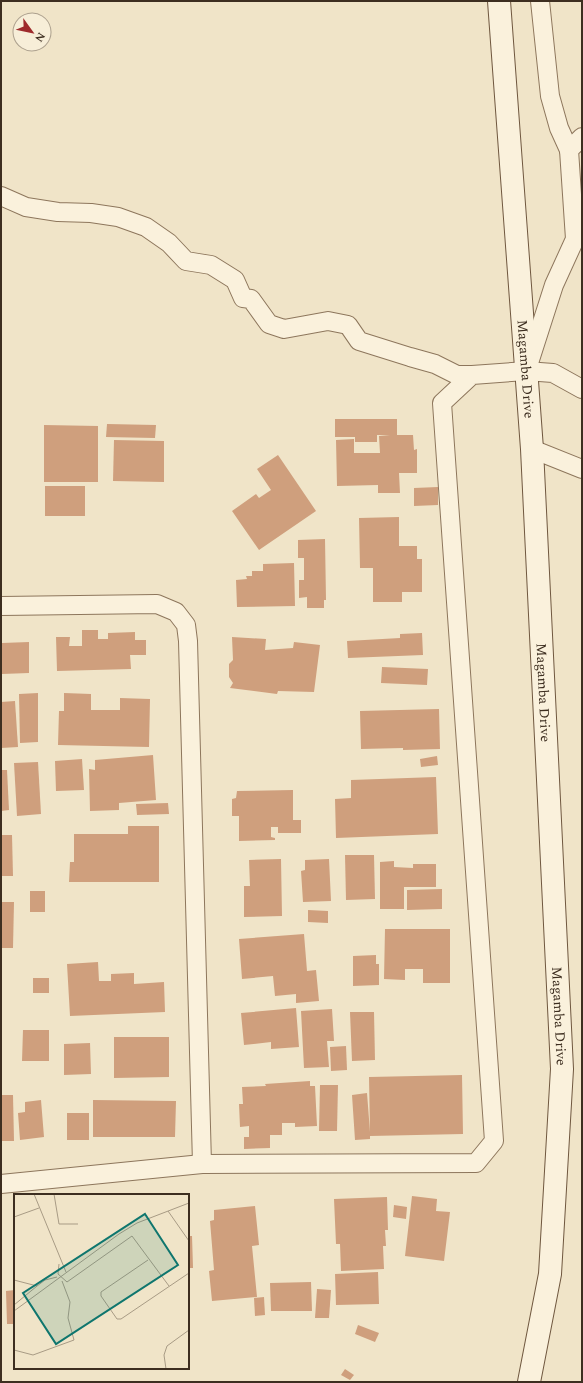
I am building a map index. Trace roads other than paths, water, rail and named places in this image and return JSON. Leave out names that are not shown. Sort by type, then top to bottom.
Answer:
[{"type":"street","name":"Magamba Drive","points":[[499,1],[532,449],[562,1069],[550,1274],[529,1382]]},
{"type":"street","points":[[526,371],[554,285],[575,239],[569,150],[559,128],[550,96],[540,1]]},
{"type":"street","points":[[569,150],[582,136]]},
{"type":"street","points":[[1,196],[26,207],[58,212],[91,213],[118,217],[146,228],[169,243],[186,261],[211,265],[235,280],[243,298],[251,299],[269,324],[284,329],[328,321],[348,325],[359,341],[435,364],[457,374],[472,375],[526,371],[553,373],[582,389]]},
{"type":"street","points":[[1,1184],[202,1164],[476,1163],[494,1140],[442,403],[472,375]]},
{"type":"street","points":[[532,449],[582,469]]},
{"type":"street","points":[[1,606],[157,604],[176,612],[186,625],[188,641],[202,1164]]}]
